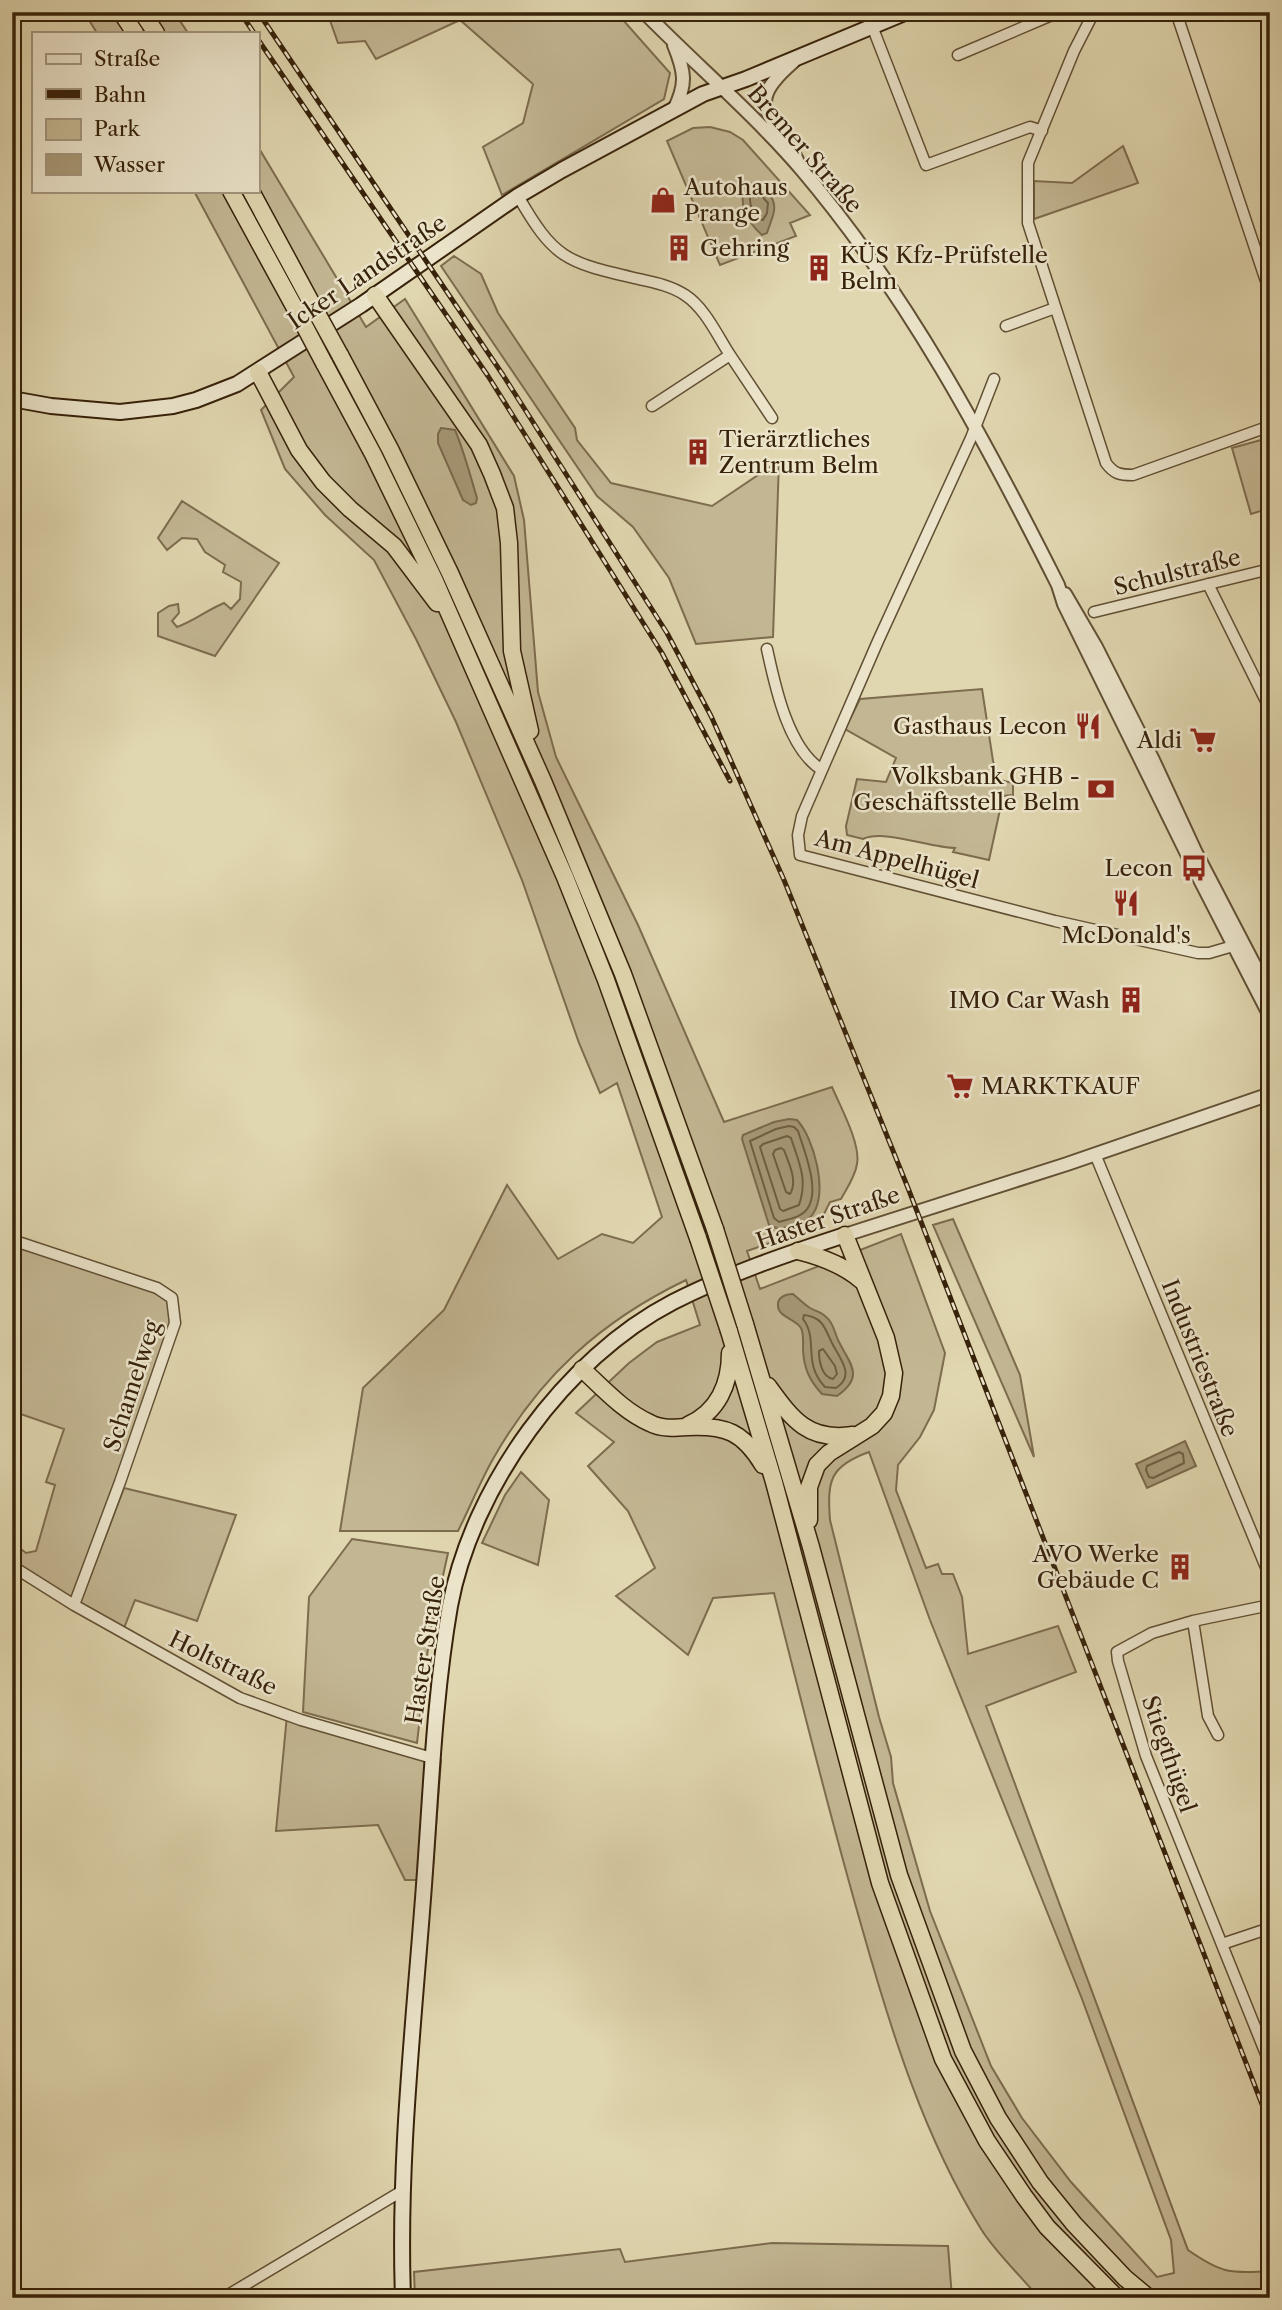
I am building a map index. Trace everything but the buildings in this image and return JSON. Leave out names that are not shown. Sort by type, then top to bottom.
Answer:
[{"type":"highway","points":[[121,12],[134,32]]},
{"type":"highway","points":[[142,12],[155,32]]},
{"type":"highway","points":[[232,192],[373,454],[434,579],[606,980],[729,1331],[774,1482],[880,1883],[943,2059],[987,2141],[1024,2196],[1047,2227],[1117,2298]]},
{"type":"highway","points":[[252,192],[390,449],[450,573],[543,781],[623,974],[715,1229],[745,1324],[811,1547],[899,1875],[963,2051],[998,2118],[1040,2182],[1074,2224],[1125,2278],[1150,2298]]},
{"type":"highway","points":[[375,295],[479,445],[505,508],[509,543],[512,651],[526,719],[543,781]]},
{"type":"highway","points":[[258,372],[299,450],[323,482],[394,546],[451,620]]},
{"type":"highway","points":[[811,1547],[809,1487],[817,1465],[830,1453],[872,1426],[884,1413],[891,1396],[894,1373],[886,1338],[845,1236]]},
{"type":"highway","points":[[798,1251],[832,1261],[852,1272],[864,1283]]},
{"type":"highway","points":[[683,1427],[698,1421],[723,1393],[730,1372],[729,1331]]},
{"type":"highway","points":[[582,1369],[628,1411],[652,1424],[671,1428],[706,1426],[729,1430],[741,1437],[756,1453],[774,1482]]},
{"type":"highway","points":[[761,1377],[789,1416],[805,1429],[839,1437],[859,1434]]},
{"type":"main road","name":"Icker Landstraße","points":[[12,399],[92,411],[150,410],[196,400],[237,384],[375,295],[518,196],[703,94],[906,12]]},
{"type":"main road","name":"Haster Straße","points":[[403,2298],[402,2191],[432,1758],[451,1604],[472,1535],[514,1453],[538,1420],[582,1369],[625,1333],[672,1303],[798,1251],[845,1236]]},
{"type":"street","name":"Bremer Straße","points":[[644,12],[723,88],[802,170],[856,241],[940,365],[976,425],[1058,585],[1064,604],[1270,1016]]},
{"type":"street","points":[[958,55],[1059,12]]},
{"type":"street","points":[[1176,12],[1270,293]]},
{"type":"street","points":[[1091,13],[1028,163],[1028,223],[1106,463],[1112,471],[1121,475],[1133,475],[1270,426]]},
{"type":"street","points":[[872,26],[926,165],[1030,127],[1042,131]]},
{"type":"street","points":[[673,41],[685,80],[674,110]]},
{"type":"street","points":[[801,55],[770,83],[764,101],[768,115],[789,142],[802,170]]},
{"type":"street","points":[[518,196],[547,241],[571,260],[587,267],[667,286],[687,296],[701,310],[772,418]]},
{"type":"street","points":[[1006,326],[1055,307]]},
{"type":"street","points":[[652,406],[730,355]]},
{"type":"street","name":"Am Appelhügel","points":[[994,379],[822,770],[800,826],[800,855],[1055,921],[1198,953],[1209,953],[1233,946]]},
{"type":"street","name":"Schulstraße","points":[[1094,612],[1270,569]]},
{"type":"street","points":[[1208,584],[1270,709]]},
{"type":"street","name":"Bremer Straße","points":[[1058,585],[1071,600],[1084,625],[1153,760],[1196,853],[1270,995]]},
{"type":"street","points":[[767,649],[780,705],[805,756],[822,770]]},
{"type":"street","name":"Haster Straße","points":[[845,1236],[1270,1094]]},
{"type":"street","name":"Industriestraße","points":[[1096,1154],[1270,1577]]},
{"type":"street","name":"Schamelweg","points":[[12,1240],[157,1288],[172,1298],[175,1323],[74,1605]]},
{"type":"street","name":"Holtstraße","points":[[12,1566],[74,1605],[240,1698],[301,1720],[432,1758]]},
{"type":"street","name":"Stiegthügel","points":[[1270,1605],[1193,1621],[1152,1633],[1117,1652],[1146,1756],[1270,2064]]},
{"type":"street","points":[[1193,1621],[1208,1716],[1218,1735]]},
{"type":"street","points":[[1222,1944],[1270,1928]]},
{"type":"street","points":[[223,2298],[402,2191]]},
{"type":"green space","points":[[84,12],[174,12],[187,32],[96,32]]},
{"type":"green space","points":[[327,12],[616,12],[670,73],[664,99],[502,195],[483,147],[523,123],[533,84],[460,20],[376,59],[365,41],[338,43]]},
{"type":"green space","points":[[710,127],[730,132],[743,140],[810,215],[790,223],[796,236],[720,265],[667,141],[693,128]]},
{"type":"green space","points":[[1123,146],[1138,183],[1034,219],[1034,181],[1072,183]]},
{"type":"green space","points":[[259,148],[366,327],[405,299],[514,476],[524,520],[538,692],[556,757],[638,925],[724,1122],[832,1087],[856,1146],[857,1164],[854,1173],[841,1199],[830,1202],[821,1220],[812,1229],[747,1251],[760,1289],[901,1234],[945,1353],[934,1410],[920,1437],[898,1465],[896,1490],[926,1568],[938,1564],[942,1574],[953,1574],[962,1597],[968,1654],[1058,1626],[1076,1672],[986,1706],[1188,2250],[1218,2268],[1235,2272],[1270,2271],[1270,2298],[1039,2298],[981,2229],[942,2158],[911,2083],[850,1886],[774,1593],[713,1598],[688,1655],[616,1596],[655,1568],[628,1511],[588,1466],[614,1442],[576,1413],[629,1363],[657,1342],[700,1325],[686,1280],[655,1296],[600,1333],[552,1377],[511,1429],[493,1459],[458,1531],[340,1531],[363,1388],[444,1310],[507,1185],[558,1259],[602,1234],[633,1243],[662,1217],[617,1083],[600,1093],[579,1043],[522,880],[456,722],[416,639],[374,560],[325,515],[285,469],[261,410],[294,377],[195,192],[259,192]],"holes":[[[869,1452],[930,1620],[1082,1999],[1171,2240],[1174,2273],[1157,2277],[1071,2182],[1022,2118],[991,2066],[930,1911],[893,1783],[891,1757],[830,1520],[829,1494],[834,1476],[856,1457]]]},
{"type":"green space","points":[[454,256],[481,274],[498,313],[575,428],[577,440],[611,483],[712,506],[779,461],[773,637],[696,644],[669,578],[633,527],[597,496],[441,266]]},
{"type":"green space","points":[[1261,440],[1270,472],[1270,508],[1251,514],[1232,448]]},
{"type":"green space","points":[[182,501],[279,563],[215,656],[158,636],[158,613],[169,606],[178,604],[179,613],[172,621],[177,627],[224,603],[231,609],[240,599],[241,582],[223,572],[225,565],[205,552],[197,539],[182,538],[167,550],[158,538]]},
{"type":"green space","points":[[982,689],[993,761],[1000,780],[1013,783],[1013,795],[1003,796],[989,860],[953,852],[955,848],[895,837],[863,839],[847,835],[846,826],[857,779],[886,782],[896,758],[845,729],[860,699]]},
{"type":"green space","points":[[953,1219],[1020,1375],[1034,1457],[933,1225]]},
{"type":"green space","points":[[12,1240],[172,1298],[175,1323],[74,1605],[12,1566],[12,1542],[26,1553],[36,1551],[55,1485],[46,1482],[64,1429],[12,1411]]},
{"type":"green space","points":[[521,1472],[549,1500],[538,1565],[482,1543],[505,1495]]},
{"type":"green space","points":[[124,1488],[236,1515],[197,1621],[135,1600],[124,1628],[80,1603]]},
{"type":"green space","points":[[352,1539],[448,1553],[429,1639],[417,1743],[303,1712],[309,1597]]},
{"type":"green space","points":[[287,1715],[441,1760],[432,1880],[405,1880],[378,1825],[276,1831]]},
{"type":"green space","points":[[772,2243],[948,2246],[952,2298],[415,2298],[414,2272],[620,2249],[625,2262]]},
{"type":"water","points":[[755,183],[764,188],[774,204],[774,213],[767,233],[762,235],[748,218],[743,204],[744,190],[748,184]]},
{"type":"water","points":[[441,428],[455,430],[477,498],[476,503],[471,505],[463,500],[438,443]]},
{"type":"water","points":[[789,1119],[797,1120],[809,1139],[817,1165],[819,1192],[817,1204],[810,1217],[778,1229],[769,1225],[742,1139],[743,1135]]},
{"type":"water","points":[[793,1294],[828,1318],[850,1363],[853,1376],[851,1382],[837,1396],[822,1394],[814,1384],[805,1362],[801,1328],[779,1310],[780,1298]]},
{"type":"water","points":[[1185,1441],[1196,1466],[1147,1488],[1136,1464]]},
{"type":"railway","points":[[240,12],[253,32]]},
{"type":"railway","points":[[258,12],[503,375],[667,633],[711,716],[784,880],[908,1188],[1270,2125]]},
{"type":"railway","points":[[259,41],[488,376],[662,653],[730,781]]},
{"type":"place","name":"Autohaus Prange","points":[[663,200]]},
{"type":"place","name":"Gehring","points":[[679,248]]},
{"type":"place","name":"KÜS Kfz-Prüfstelle Belm","points":[[819,268]]},
{"type":"place","name":"Tierärztliches Zentrum Belm","points":[[698,452]]},
{"type":"place","name":"Gasthaus Lecon","points":[[1088,726]]},
{"type":"place","name":"Aldi","points":[[1203,740]]},
{"type":"place","name":"Volksbank GHB - Geschäftsstelle Belm","points":[[1101,789]]},
{"type":"place","name":"Lecon","points":[[1194,868]]},
{"type":"place","name":"McDonald's","points":[[1126,903]]},
{"type":"place","name":"IMO Car Wash","points":[[1131,1000]]},
{"type":"place","name":"MARKTKAUF","points":[[960,1086]]},
{"type":"place","name":"AVO Werke Gebäude C","points":[[1180,1567]]}]
